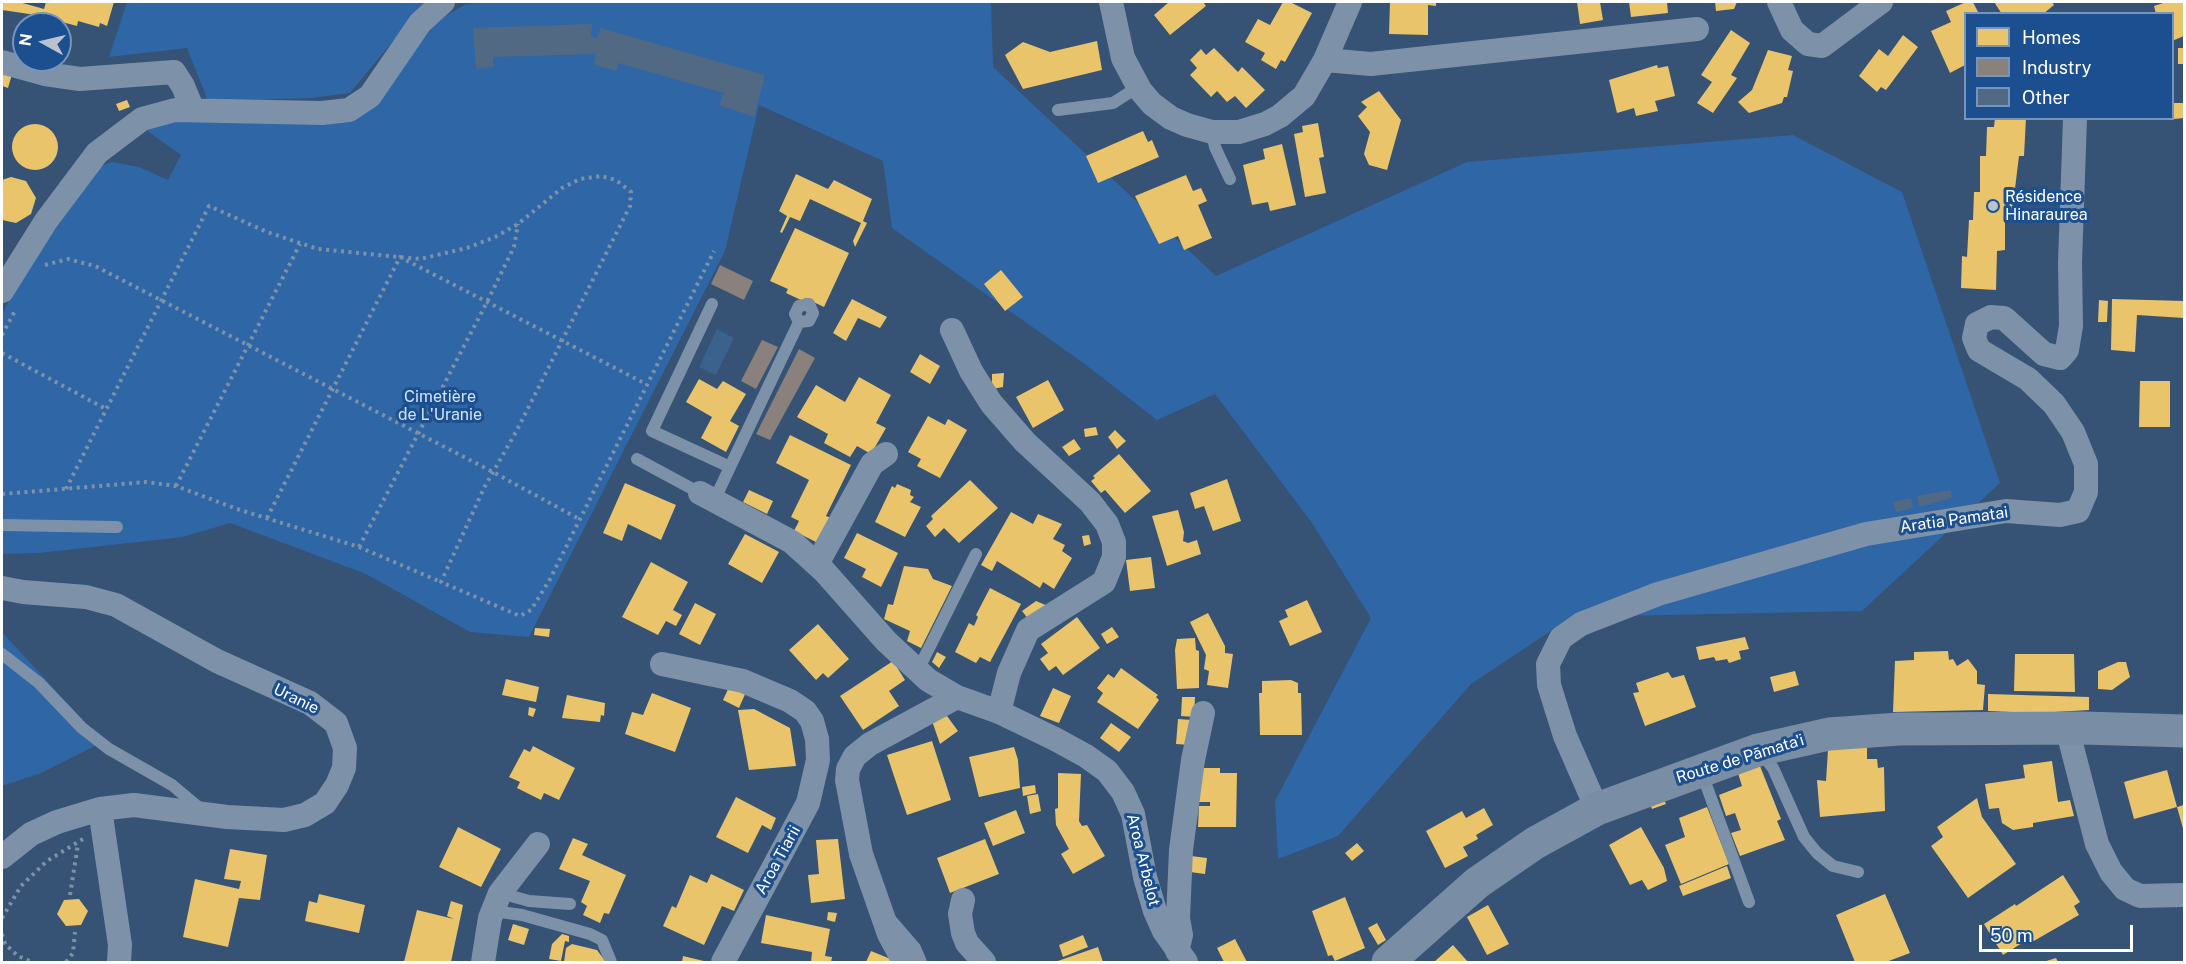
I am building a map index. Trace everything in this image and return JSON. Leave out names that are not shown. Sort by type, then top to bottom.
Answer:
[{"type":"main road","name":"Route de Pāmata'i","points":[[1388,963],[1477,883],[1535,843],[1597,809],[1758,750],[1804,738],[1862,730],[2067,728],[2184,731]]},
{"type":"street","points":[[10,298],[46,221],[97,153],[142,119],[175,110],[322,113],[349,110],[370,96],[420,24],[443,2]]},
{"type":"street","points":[[1111,2],[1123,58],[1138,87],[1152,104],[1171,118],[1212,132],[1239,132],[1265,124],[1280,116],[1304,96],[1325,60],[1350,2]]},
{"type":"street","points":[[1779,2],[1792,30],[1808,44],[1822,46],[1881,2]]},
{"type":"street","points":[[1325,60],[1371,64],[1697,29]]},
{"type":"street","points":[[2,62],[45,74],[80,79],[174,72],[193,110]]},
{"type":"street","name":"Aratia Pamatai","points":[[1597,809],[1565,736],[1548,685],[1548,664],[1561,638],[1581,624],[1658,594],[1866,534],[2006,511],[2060,515],[2078,511],[2086,492],[2086,464],[2073,432],[2048,398],[2028,379],[1978,350],[1974,338],[1977,324],[1991,316],[2004,318],[2044,354],[2060,358],[2067,350],[2071,326],[2070,263],[2075,120]]},
{"type":"street","points":[[952,330],[971,371],[991,403],[1025,442],[1090,502],[1107,524],[1114,542],[1114,557],[1104,582],[1028,630],[1009,673],[999,712]]},
{"type":"street","points":[[817,564],[872,464],[886,454]]},
{"type":"street","name":"Aroa Arbelot","points":[[707,497],[792,543],[817,564],[917,672],[957,697],[999,712],[1086,756],[1107,771],[1123,792],[1133,814],[1145,877],[1155,911],[1181,957]]},
{"type":"street","name":"Uranie","points":[[2,588],[64,597],[86,597],[116,605],[217,661],[310,703],[336,723],[345,748],[344,768],[325,803],[305,815],[284,820],[134,806],[100,809],[66,819],[31,834],[2,857]]},
{"type":"street","name":"Aroa Tiarii","points":[[662,664],[743,681],[790,701],[805,711],[812,721],[818,752],[814,781],[800,821],[743,921],[723,963]]},
{"type":"street","points":[[904,963],[889,934],[861,854],[847,780],[848,769],[855,756],[870,744],[957,697]]},
{"type":"street","points":[[1181,957],[1178,918],[1181,850],[1193,760],[1203,712]]},
{"type":"street","points":[[2067,728],[2097,844],[2111,872],[2128,891],[2140,896],[2184,895]]},
{"type":"street","points":[[100,809],[120,945],[119,963]]},
{"type":"street","points":[[483,963],[497,902],[538,844]]},
{"type":"street","points":[[963,900],[960,914],[963,933],[967,943],[984,963]]},
{"type":"lane","points":[[1058,110],[1113,103],[1138,87]]},
{"type":"lane","points":[[1212,132],[1215,147],[1230,179]]},
{"type":"lane","points":[[712,304],[652,431],[730,467]]},
{"type":"lane","points":[[637,459],[707,497],[730,467],[799,322]]},
{"type":"lane","points":[[2,525],[117,527]]},
{"type":"lane","points":[[917,672],[976,554]]},
{"type":"lane","points":[[2,654],[39,683],[82,728],[135,766],[171,785],[206,814]]},
{"type":"lane","points":[[1758,750],[1773,768],[1804,837],[1817,853],[1833,866],[1858,872]]},
{"type":"lane","points":[[1701,770],[1749,902]]},
{"type":"lane","points":[[497,902],[570,904]]},
{"type":"lane","points":[[497,902],[522,915],[590,934],[602,940],[611,963]]},
{"type":"lane","points":[[880,910],[902,930],[915,948],[921,963]]},
{"type":"path","points":[[66,489],[163,303],[209,206],[300,244],[349,253],[375,253],[420,259],[467,248],[518,224],[554,194],[580,178],[602,176],[616,180],[631,192],[630,206],[517,430],[457,542],[441,582]]},
{"type":"path","points":[[359,547],[487,302],[514,247],[518,224]]},
{"type":"path","points":[[176,486],[300,244]]},
{"type":"path","points":[[2,494],[146,482],[176,486],[359,547],[519,616],[531,610],[581,520],[646,384],[714,251]]},
{"type":"path","points":[[400,257],[646,384]]},
{"type":"path","points":[[267,518],[400,257]]},
{"type":"path","points":[[40,271],[45,264],[68,259],[94,266],[334,389],[581,520]]},
{"type":"path","points":[[2,335],[10,298]]},
{"type":"path","points":[[2,353],[106,409]]},
{"type":"path","points":[[2,918],[21,886],[47,861],[83,840],[105,835]]},
{"type":"path","points":[[70,895],[78,844]]},
{"type":"path","points":[[66,963],[73,952],[75,932]]},
{"type":"path","points":[[2,934],[5,944],[18,956],[32,963]]},
{"type":"green space","points":[[127,2],[425,2],[350,93],[311,98],[208,101],[187,48],[109,57]]},
{"type":"green space","name":"Cimetière de L'Uranie","points":[[494,2],[991,2],[993,67],[1216,276],[1467,162],[1793,135],[1902,192],[2000,483],[1862,611],[1572,617],[1471,684],[1338,836],[1278,859],[1275,801],[1371,618],[1312,523],[1215,394],[1157,420],[1082,362],[892,228],[883,161],[759,105],[725,251],[529,637],[470,632],[366,574],[230,523],[183,537],[39,553],[2,554],[2,315],[21,276],[101,166],[112,162],[139,167],[168,180],[181,155],[142,127],[205,117],[363,108],[440,19],[466,4]]},
{"type":"green space","points":[[2,632],[103,742],[41,773],[2,786]]},
{"type":"shaded area","points":[[717,329],[734,338],[716,375],[699,367]]},
{"type":"building: Homes","points":[[2,2],[19,2],[44,9],[46,2],[114,2],[107,26],[100,23],[99,27],[78,21],[77,26],[72,25],[72,12],[2,10]]},
{"type":"building: Homes","points":[[1169,2],[1203,2],[1206,6],[1170,35],[1154,15]]},
{"type":"building: Homes","points":[[1283,2],[1290,2],[1312,13],[1285,62],[1281,60],[1276,69],[1261,60],[1265,53],[1245,42],[1258,19],[1270,25]]},
{"type":"building: Homes","points":[[1390,2],[1436,2],[1436,6],[1428,5],[1428,35],[1389,34]]},
{"type":"building: Homes","points":[[1577,2],[1600,2],[1603,20],[1580,24]]},
{"type":"building: Homes","points":[[1629,2],[1667,2],[1668,13],[1631,17]]},
{"type":"building: Homes","points":[[1715,2],[1737,2],[1734,9],[1716,11]]},
{"type":"building: Homes","points":[[1966,2],[1973,2],[1978,12],[1964,12],[1964,66],[1950,73],[1931,31],[1951,22],[1946,11]]},
{"type":"building: Homes","points":[[1994,2],[2052,2],[2054,5],[2045,12],[2001,12]]},
{"type":"building: Homes","points":[[2166,2],[2184,2],[2184,36],[2174,40],[2174,12],[2156,12],[2154,6]]},
{"type":"building: Homes","points":[[1731,30],[1750,43],[1731,75],[1737,78],[1713,113],[1697,103],[1712,82],[1701,75]]},
{"type":"building: Homes","points":[[1903,35],[1918,47],[1886,90],[1881,87],[1877,92],[1859,76],[1879,49],[1888,56]]},
{"type":"building: Homes","points":[[1097,41],[1102,70],[1023,89],[1005,55],[1023,42],[1050,52]]},
{"type":"building: Homes","points":[[1214,48],[1238,72],[1242,67],[1265,90],[1246,108],[1235,96],[1227,102],[1217,91],[1211,97],[1190,75],[1197,68],[1190,60],[1201,49],[1206,55]]},
{"type":"building: Homes","points":[[2178,48],[2184,48],[2184,64],[2178,64]]},
{"type":"building: Homes","points":[[1768,50],[1792,56],[1788,70],[1793,71],[1787,97],[1784,97],[1782,103],[1749,113],[1738,102],[1752,90]]},
{"type":"building: Homes","points":[[1657,65],[1658,68],[1668,66],[1675,96],[1655,101],[1658,111],[1636,116],[1634,108],[1617,113],[1609,80]]},
{"type":"building: Homes","points":[[2,68],[12,71],[8,88],[2,86]]},
{"type":"building: Homes","points":[[1379,91],[1401,120],[1387,170],[1369,165],[1364,154],[1370,132],[1358,116],[1367,107],[1361,102]]},
{"type":"building: Homes","points":[[127,100],[130,107],[119,111],[116,104]]},
{"type":"building: Homes","points":[[2174,103],[2184,103],[2184,118],[2174,119]]},
{"type":"building: Homes","name":"Résidence Hinaraurea","points":[[1995,120],[2026,120],[2024,156],[2019,156],[2011,221],[2005,221],[2005,250],[1997,251],[1996,290],[1961,288],[1962,256],[1967,257],[1969,220],[1973,220],[1974,192],[1980,192],[1980,156],[1986,156],[1987,127],[1994,127]]},
{"type":"building: Homes","points":[[1318,123],[1324,157],[1319,158],[1326,193],[1305,197],[1294,134],[1303,132],[1302,126]]},
{"type":"building: Homes","points":[[35,124],[51,131],[58,147],[51,163],[35,170],[19,163],[12,147],[19,131]]},
{"type":"building: Homes","points":[[1143,131],[1148,142],[1152,140],[1159,157],[1098,183],[1086,156]]},
{"type":"building: Homes","points":[[1282,144],[1296,205],[1270,211],[1268,202],[1252,205],[1243,165],[1265,159],[1263,149]]},
{"type":"building: Homes","points":[[796,174],[828,189],[834,180],[872,199],[863,221],[867,223],[855,247],[853,241],[861,223],[810,199],[800,221],[790,217],[782,233],[780,232],[787,216],[779,211]]},
{"type":"building: Homes","points":[[1186,175],[1193,191],[1201,188],[1207,201],[1198,205],[1212,238],[1184,250],[1178,236],[1159,244],[1135,196]]},
{"type":"building: Homes","points":[[11,177],[26,181],[36,198],[31,214],[16,223],[2,220],[2,180]]},
{"type":"building: Homes","points":[[795,228],[849,253],[824,307],[805,298],[803,301],[786,293],[788,289],[770,281]]},
{"type":"building: Homes","points":[[1001,270],[1023,297],[1005,311],[984,284]]},
{"type":"building: Homes","points":[[852,299],[887,317],[880,328],[858,318],[846,341],[833,333]]},
{"type":"building: Homes","points":[[2112,299],[2184,301],[2184,318],[2137,315],[2135,352],[2111,350]]},
{"type":"building: Homes","points":[[2099,300],[2108,301],[2107,322],[2098,322]]},
{"type":"building: Homes","points":[[920,354],[940,366],[930,384],[910,372]]},
{"type":"building: Homes","points":[[1004,373],[1003,387],[992,389],[992,374]]},
{"type":"building: Homes","points":[[859,377],[891,395],[876,423],[886,428],[871,454],[857,446],[850,457],[824,443],[828,434],[797,417],[816,385],[845,402]]},
{"type":"building: Homes","points":[[699,379],[717,389],[723,381],[746,394],[730,421],[739,426],[726,452],[701,438],[712,417],[686,402]]},
{"type":"building: Homes","points":[[1048,380],[1064,410],[1033,428],[1016,397]]},
{"type":"building: Homes","points":[[2140,381],[2170,381],[2170,427],[2139,427]]},
{"type":"building: Homes","points":[[928,416],[945,425],[948,419],[967,430],[940,478],[917,466],[921,459],[908,452]]},
{"type":"building: Homes","points":[[1096,427],[1098,435],[1085,437],[1084,429]]},
{"type":"building: Homes","points":[[1115,430],[1126,441],[1117,449],[1108,437]]},
{"type":"building: Homes","points":[[790,435],[851,465],[826,516],[831,518],[818,543],[794,531],[799,521],[791,517],[809,480],[776,463]]},
{"type":"building: Homes","points":[[1074,439],[1081,449],[1069,456],[1062,447]]},
{"type":"building: Homes","points":[[1119,454],[1151,491],[1125,513],[1105,490],[1101,493],[1091,481],[1095,478],[1093,476]]},
{"type":"building: Homes","points":[[1227,479],[1241,521],[1213,531],[1204,506],[1195,509],[1190,493]]},
{"type":"building: Homes","points":[[970,480],[998,508],[959,543],[944,528],[935,537],[926,526],[933,519],[931,516]]},
{"type":"building: Homes","points":[[625,483],[676,505],[661,540],[628,524],[622,541],[603,533]]},
{"type":"building: Homes","points":[[897,484],[911,490],[910,495],[914,497],[910,502],[921,507],[905,537],[875,522],[892,486],[895,488]]},
{"type":"building: Homes","points":[[749,490],[773,501],[767,514],[743,502]]},
{"type":"building: Homes","points":[[1178,510],[1184,532],[1183,541],[1188,543],[1197,540],[1201,554],[1167,566],[1152,516]]},
{"type":"building: Homes","points":[[1011,512],[1033,524],[1038,514],[1062,524],[1053,539],[1065,545],[1062,551],[1072,558],[1054,589],[1043,582],[1040,588],[997,561],[992,571],[981,565]]},
{"type":"building: Homes","points":[[857,533],[898,553],[881,587],[862,577],[866,569],[844,558]]},
{"type":"building: Homes","points":[[745,534],[779,552],[762,583],[728,564]]},
{"type":"building: Homes","points":[[1089,535],[1091,544],[1084,546],[1082,536]]},
{"type":"building: Homes","points":[[1151,557],[1155,588],[1130,591],[1126,560]]},
{"type":"building: Homes","points":[[651,562],[688,582],[673,610],[682,615],[676,626],[666,621],[658,635],[622,617]]},
{"type":"building: Homes","points":[[904,566],[928,569],[933,579],[952,586],[921,648],[907,641],[910,631],[884,619],[888,604],[893,605]]},
{"type":"building: Homes","points":[[990,588],[1021,604],[990,662],[980,657],[976,663],[955,652],[969,623],[974,626],[978,617],[976,615]]},
{"type":"building: Homes","points":[[1307,600],[1322,632],[1290,646],[1279,621],[1288,617],[1285,610]]},
{"type":"building: Homes","points":[[1036,601],[1048,606],[1029,620],[1022,611]]},
{"type":"building: Homes","points":[[695,603],[716,614],[700,645],[679,634]]},
{"type":"building: Homes","points":[[1208,613],[1225,646],[1225,653],[1233,654],[1228,688],[1207,685],[1209,671],[1204,669],[1206,655],[1190,622]]},
{"type":"building: Homes","points":[[1077,617],[1100,648],[1063,675],[1056,666],[1049,671],[1040,659],[1048,653],[1041,644]]},
{"type":"building: Homes","points":[[818,624],[849,659],[828,678],[823,673],[816,680],[789,650]]},
{"type":"building: Homes","points":[[1112,627],[1119,637],[1107,644],[1101,634]]},
{"type":"building: Homes","points":[[535,628],[550,629],[549,637],[534,635]]},
{"type":"building: Homes","points":[[1745,637],[1749,649],[1739,651],[1741,659],[1729,663],[1727,659],[1716,661],[1714,657],[1699,660],[1696,647]]},
{"type":"building: Homes","points":[[1195,638],[1196,650],[1199,651],[1199,688],[1177,689],[1175,650],[1177,639]]},
{"type":"building: Homes","points":[[1948,651],[1949,660],[1953,659],[1957,666],[1968,659],[1977,671],[1977,684],[1985,685],[1983,710],[1893,712],[1895,661],[1914,660],[1914,652]]},
{"type":"building: Homes","points":[[937,652],[946,657],[939,668],[932,662]]},
{"type":"building: Homes","points":[[2015,654],[2074,654],[2075,692],[2014,691]]},
{"type":"building: Homes","points":[[893,661],[905,680],[889,691],[899,706],[863,730],[840,696]]},
{"type":"building: Homes","points":[[2118,662],[2126,662],[2130,677],[2112,690],[2098,689],[2098,671]]},
{"type":"building: Homes","points":[[1121,668],[1158,695],[1156,697],[1159,700],[1138,729],[1097,702],[1103,693],[1097,688],[1108,674],[1114,678]]},
{"type":"building: Homes","points":[[1795,671],[1799,685],[1774,692],[1770,677]]},
{"type":"building: Homes","points":[[1668,672],[1672,678],[1684,675],[1696,707],[1645,726],[1633,693],[1639,692],[1636,683]]},
{"type":"building: Homes","points":[[506,679],[539,687],[536,702],[502,695]]},
{"type":"building: Homes","points":[[1291,680],[1298,683],[1298,693],[1301,693],[1302,735],[1260,735],[1259,693],[1262,693],[1262,681]]},
{"type":"building: Homes","points":[[730,685],[746,692],[739,708],[723,700]]},
{"type":"building: Homes","points":[[1053,688],[1071,696],[1059,723],[1040,716]]},
{"type":"building: Homes","points":[[652,693],[691,708],[675,752],[625,734],[632,712],[643,715]]},
{"type":"building: Homes","points":[[1988,694],[2089,697],[2089,710],[2037,713],[1988,711]]},
{"type":"building: Homes","points":[[567,695],[605,703],[604,716],[601,715],[600,722],[562,718]]},
{"type":"building: Homes","points":[[1182,697],[1195,697],[1194,717],[1181,716]]},
{"type":"building: Homes","points":[[529,707],[536,709],[533,717],[528,715]]},
{"type":"building: Homes","points":[[754,709],[790,728],[796,766],[749,770],[738,710]]},
{"type":"building: Homes","points":[[947,716],[958,731],[940,744],[932,721]]},
{"type":"building: Homes","points":[[1178,719],[1192,720],[1190,745],[1176,744]]},
{"type":"building: Homes","points":[[1111,723],[1131,737],[1119,752],[1100,738]]},
{"type":"building: Homes","points":[[932,741],[951,800],[907,815],[887,755]]},
{"type":"building: Homes","points":[[533,746],[575,768],[559,800],[544,793],[541,800],[517,788],[520,782],[509,777],[524,749],[530,752]]},
{"type":"building: Homes","points":[[1014,747],[1018,760],[1020,788],[979,797],[969,757]]},
{"type":"building: Homes","points":[[1867,747],[1867,759],[1877,759],[1878,768],[1884,767],[1885,811],[1820,817],[1817,780],[1826,781],[1828,750]]},
{"type":"building: Homes","points":[[1758,761],[1781,819],[1777,821],[1785,840],[1740,856],[1731,833],[1741,830],[1735,813],[1726,816],[1719,795],[1742,786],[1737,770]]},
{"type":"building: Homes","points":[[2052,761],[2058,802],[2070,800],[2074,816],[2033,823],[2033,827],[2013,830],[2002,823],[1999,808],[1989,809],[1985,784],[2025,778],[2023,765]]},
{"type":"building: Homes","points":[[1201,768],[1220,768],[1220,773],[1237,773],[1236,827],[1198,827],[1199,806],[1210,806],[1210,802],[1199,802]]},
{"type":"building: Homes","points":[[2167,770],[2177,807],[2134,819],[2124,782]]},
{"type":"building: Homes","points":[[1058,773],[1081,774],[1079,821],[1082,826],[1087,825],[1105,856],[1073,874],[1061,854],[1069,849],[1056,825]]},
{"type":"building: Homes","points":[[1035,785],[1036,793],[1023,796],[1022,787]]},
{"type":"building: Homes","points":[[1038,794],[1041,811],[1030,814],[1027,796]]},
{"type":"building: Homes","points":[[1662,796],[1666,804],[1652,809],[1649,801]]},
{"type":"building: Homes","points":[[736,797],[776,818],[771,830],[762,825],[748,853],[716,837]]},
{"type":"building: Homes","points":[[1977,798],[1982,817],[2016,864],[1968,898],[1931,846],[1943,837],[1937,827]]},
{"type":"building: Homes","points":[[2184,805],[2184,832],[2177,807]]},
{"type":"building: Homes","points":[[1707,807],[1729,864],[1681,884],[1665,845],[1685,837],[1679,818]]},
{"type":"building: Homes","points":[[1484,808],[1493,825],[1476,835],[1478,839],[1463,847],[1468,856],[1445,868],[1426,831],[1462,811],[1466,818]]},
{"type":"building: Homes","points":[[1016,810],[1025,833],[993,846],[984,823]]},
{"type":"building: Homes","points":[[458,827],[501,849],[481,887],[439,867]]},
{"type":"building: Homes","points":[[1641,827],[1664,868],[1667,881],[1648,890],[1642,880],[1630,885],[1609,845]]},
{"type":"building: Homes","points":[[573,838],[588,844],[582,855],[626,875],[609,914],[604,913],[600,923],[583,915],[587,906],[581,902],[590,881],[559,869]]},
{"type":"building: Homes","points":[[838,839],[845,899],[811,903],[808,875],[819,874],[816,840]]},
{"type":"building: Homes","points":[[985,839],[999,874],[950,893],[937,858]]},
{"type":"building: Homes","points":[[1357,843],[1364,851],[1352,861],[1345,853]]},
{"type":"building: Homes","points":[[230,849],[267,855],[260,900],[239,898],[228,947],[183,937],[195,879],[239,889],[241,881],[224,879]]},
{"type":"building: Homes","points":[[1191,856],[1207,858],[1205,874],[1190,872]]},
{"type":"building: Homes","points":[[1727,866],[1731,878],[1683,896],[1679,886]]},
{"type":"building: Homes","points":[[711,874],[744,890],[734,911],[722,906],[704,945],[663,926],[672,906],[676,908],[690,875],[707,883]]},
{"type":"building: Homes","points":[[2063,875],[2080,902],[2074,906],[2079,915],[2032,942],[2030,938],[2003,955],[1984,924]]},
{"type":"building: Homes","points":[[319,894],[365,905],[359,933],[305,921],[309,901],[317,903]]},
{"type":"building: Homes","points":[[1885,894],[1910,953],[1886,962],[1855,962],[1836,915]]},
{"type":"building: Homes","points":[[1345,897],[1365,948],[1335,961],[1332,955],[1328,956],[1312,911]]},
{"type":"building: Homes","points":[[79,899],[88,911],[81,925],[66,926],[57,914],[64,900]]},
{"type":"building: Homes","points":[[451,901],[463,905],[451,962],[404,962],[417,910],[454,919],[447,916]]},
{"type":"building: Homes","points":[[1488,905],[1509,944],[1487,955],[1467,917]]},
{"type":"building: Homes","points":[[828,912],[837,913],[835,922],[827,920]]},
{"type":"building: Homes","points":[[766,915],[830,929],[825,956],[832,957],[831,962],[811,962],[812,952],[761,943]]},
{"type":"building: Homes","points":[[1377,923],[1386,940],[1378,945],[1368,928]]},
{"type":"building: Homes","points":[[513,924],[529,929],[524,945],[508,940]]},
{"type":"building: Homes","points":[[562,934],[569,936],[569,942],[565,941],[561,961],[549,959],[552,944]]},
{"type":"building: Homes","points":[[1083,935],[1088,947],[1063,957],[1059,945]]},
{"type":"building: Homes","points":[[1235,939],[1247,962],[1224,962],[1217,948]]},
{"type":"building: Homes","points":[[572,944],[597,950],[606,962],[564,962],[566,948]]},
{"type":"building: Homes","points":[[1453,945],[1468,962],[1434,962]]},
{"type":"building: Homes","points":[[1098,947],[1103,962],[1055,962]]},
{"type":"building: Homes","points":[[871,951],[893,960],[892,962],[866,962]]},
{"type":"building: Homes","points":[[683,956],[708,962],[682,962]]},
{"type":"building: Homes","points":[[2056,958],[2058,962],[2043,962]]},
{"type":"building: Industry","points":[[720,265],[753,281],[744,300],[711,284]]},
{"type":"building: Industry","points":[[762,340],[778,347],[756,389],[741,381]]},
{"type":"building: Industry","points":[[799,349],[815,358],[770,440],[756,434]]},
{"type":"building: Other","points":[[592,24],[591,37],[597,38],[601,28],[765,75],[754,117],[719,105],[724,93],[618,63],[617,71],[594,65],[596,54],[493,57],[493,67],[476,69],[473,28]]},
{"type":"building: Other","points":[[1951,490],[1952,498],[1919,507],[1917,496]]},
{"type":"building: Other","points":[[1911,498],[1913,508],[1896,512],[1893,502]]},
{"type":"place","name":"Résidence Hinaraurea","points":[[1993,206]]}]
